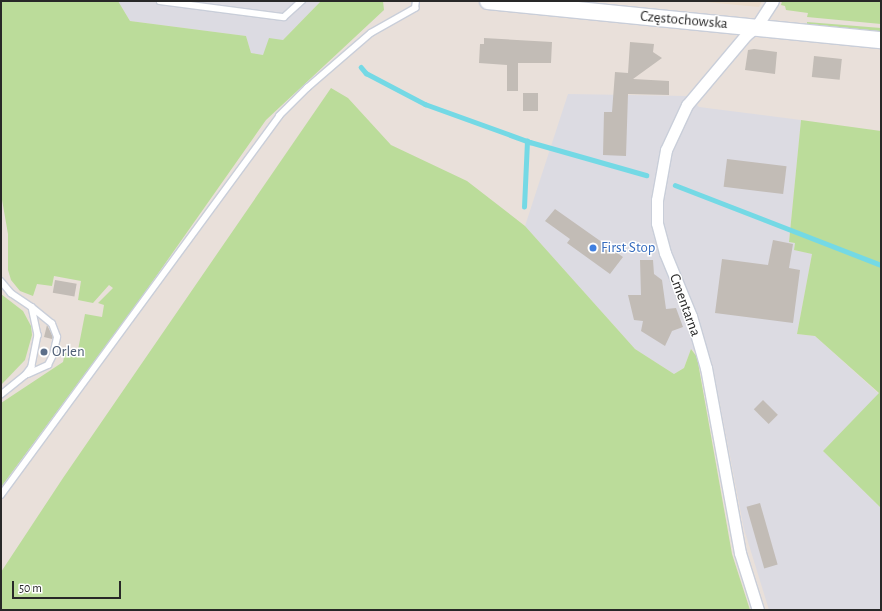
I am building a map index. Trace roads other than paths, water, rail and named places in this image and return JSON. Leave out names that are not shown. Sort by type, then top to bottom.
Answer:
[{"type":"street","name":"Częstochowska","points":[[488,1],[881,40]]},
{"type":"street","name":"Cmentarna","points":[[758,610],[738,546],[706,368],[691,316],[665,253],[657,223],[660,176],[674,127],[688,104],[746,35],[756,27],[773,1]]},
{"type":"lane","points":[[160,1],[284,18],[302,1]]},
{"type":"lane","points":[[1,495],[279,116],[307,88],[370,33],[415,8],[416,1]]},
{"type":"lane","points":[[1,281],[11,293],[32,307],[52,324],[57,337],[54,355],[48,365],[26,375],[1,395]]},
{"type":"lane","points":[[26,375],[32,367],[38,335],[32,307]]},
{"type":"waterway","points":[[361,67],[366,73],[425,104],[530,142],[646,175]]},
{"type":"waterway","points":[[524,207],[527,141]]},
{"type":"waterway","points":[[675,185],[881,265]]},
{"type":"place","name":"First Stop","points":[[593,248]]},
{"type":"place","name":"Orlen","points":[[44,352]]}]
